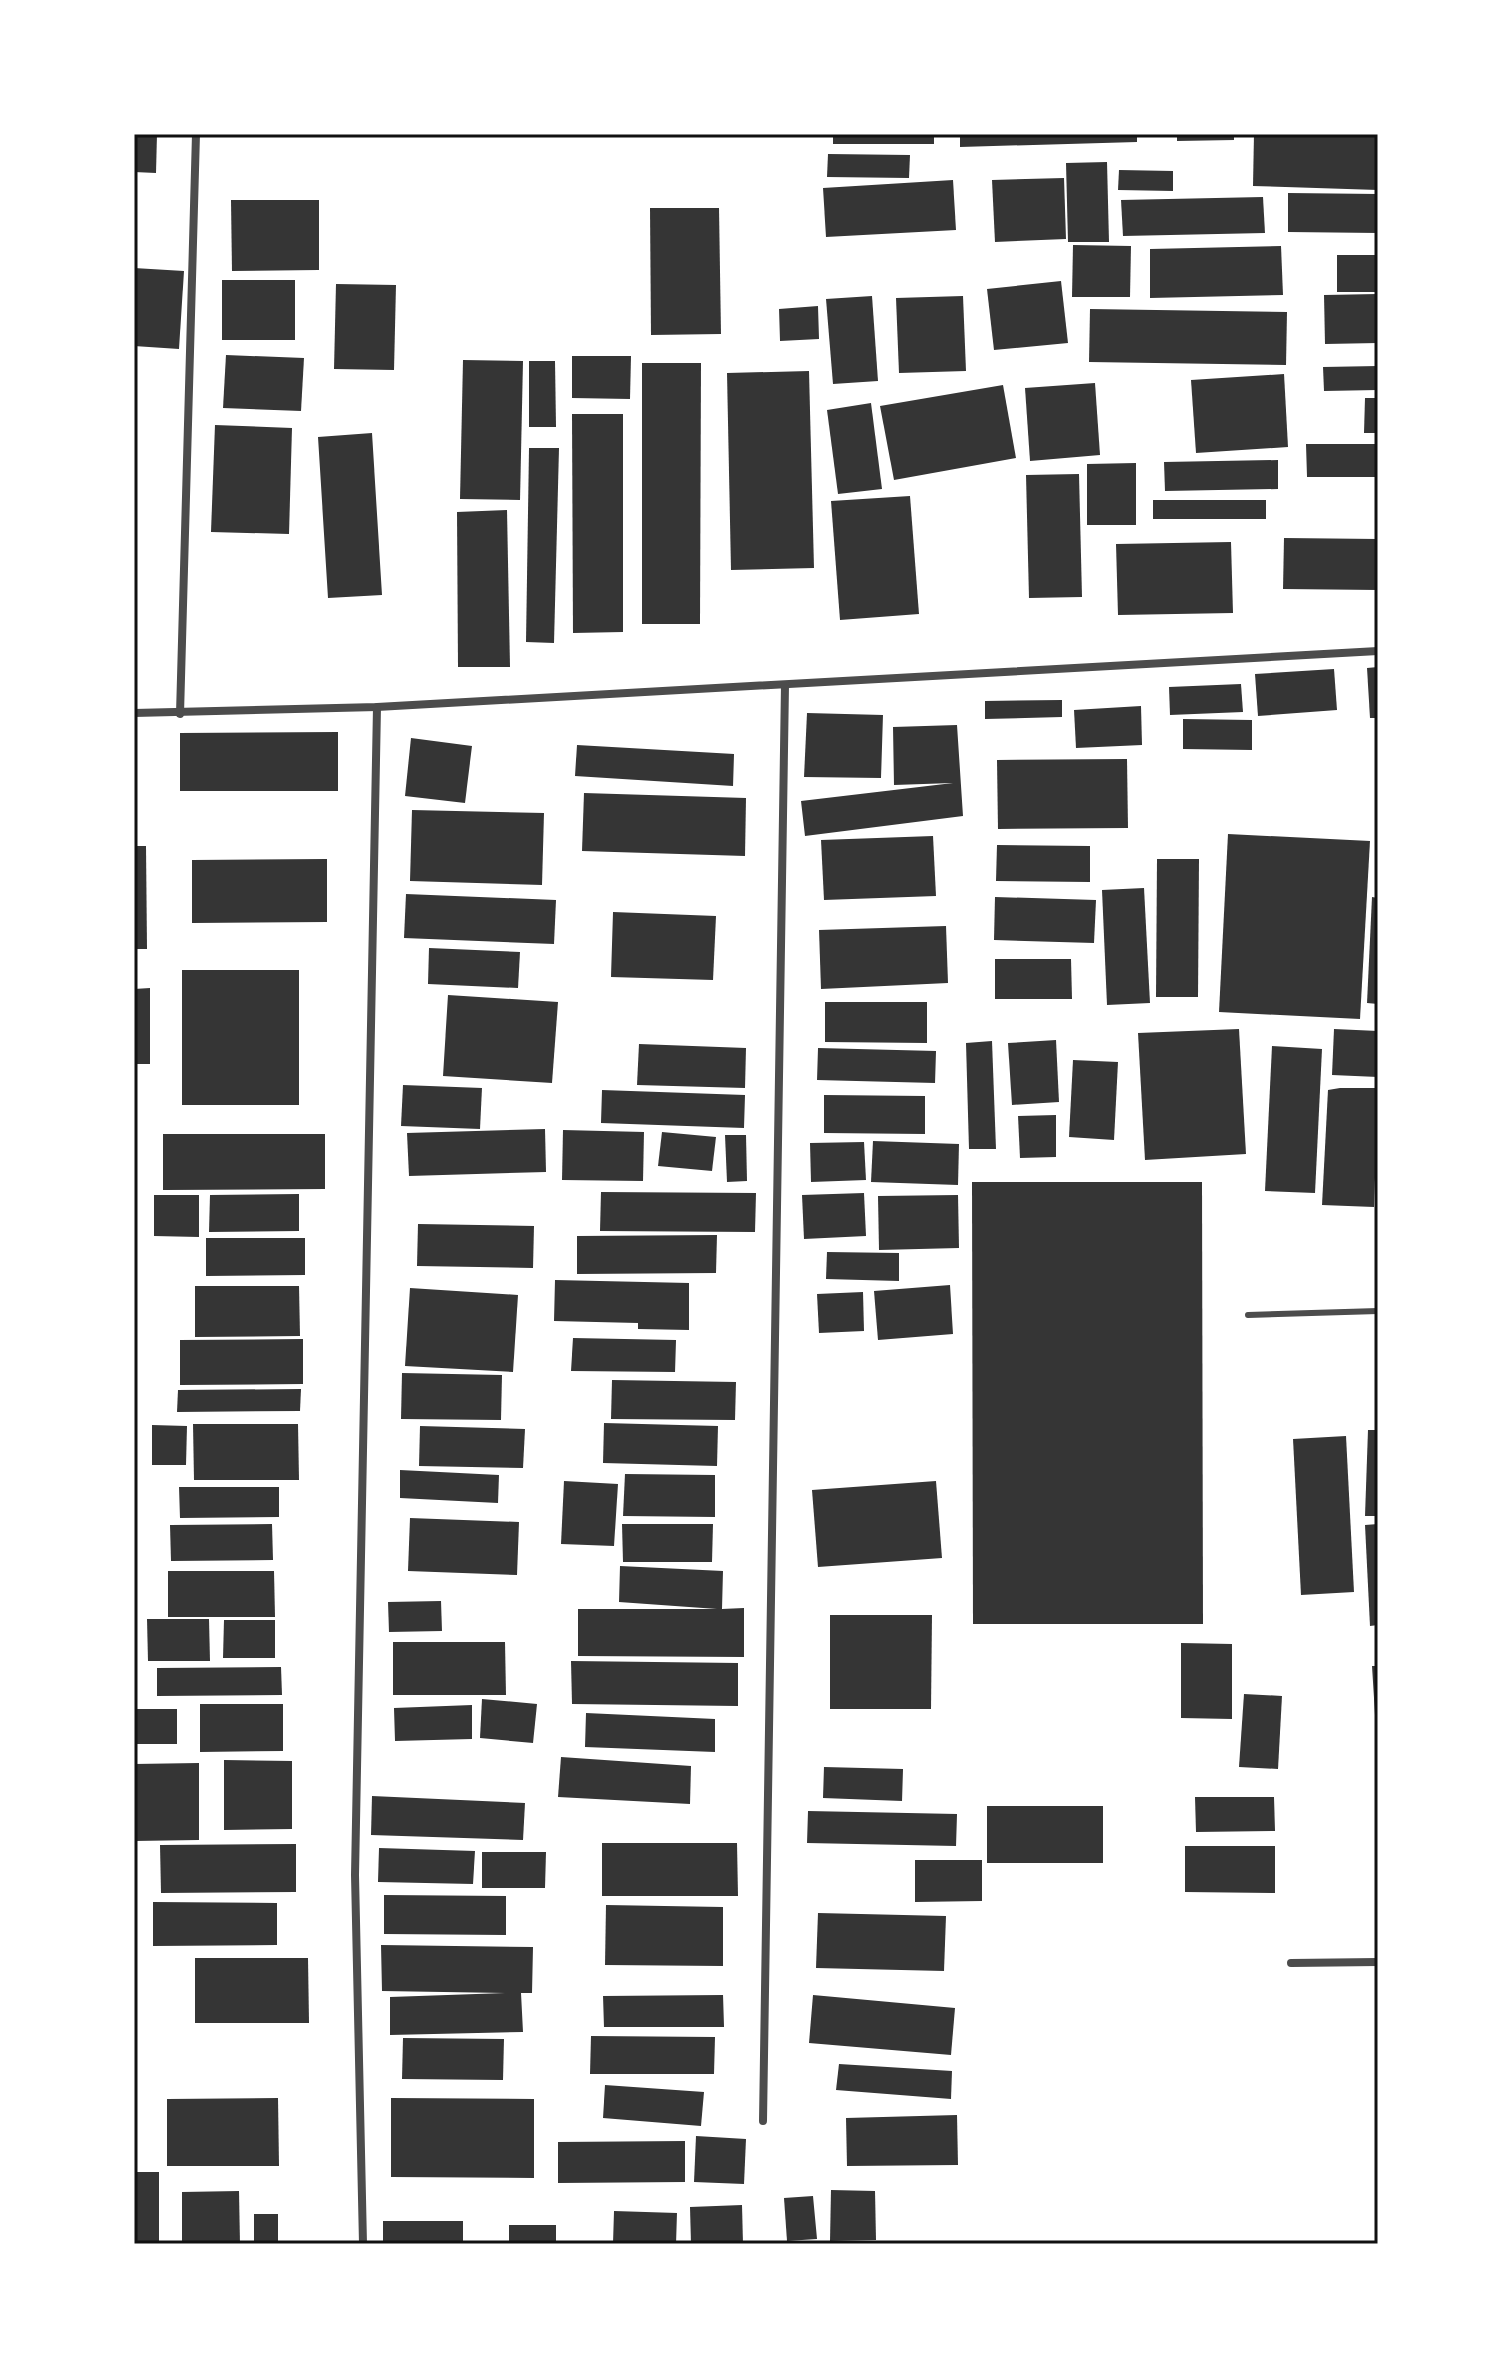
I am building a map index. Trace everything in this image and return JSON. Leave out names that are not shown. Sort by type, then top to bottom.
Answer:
[{"type":"street","points":[[180,714],[196,134]]},
{"type":"street","points":[[134,713],[377,707],[1378,651]]},
{"type":"street","points":[[763,2121],[785,685]]},
{"type":"street","points":[[363,2244],[355,1875],[377,707]]},
{"type":"street","points":[[1291,1963],[1378,1962]]},
{"type":"lane","points":[[1248,1315],[1378,1311]]},
{"type":"building","points":[[134,134],[157,134],[156,173],[134,172]]},
{"type":"building","points":[[833,134],[934,134],[934,144],[833,144]]},
{"type":"building","points":[[960,134],[1137,134],[1137,142],[960,147]]},
{"type":"building","points":[[1177,134],[1234,134],[1234,140],[1177,141]]},
{"type":"building","points":[[1254,134],[1378,134],[1378,190],[1253,186]]},
{"type":"building","points":[[828,154],[910,155],[909,178],[827,177]]},
{"type":"building","points":[[1107,162],[1109,242],[1068,242],[1066,163]]},
{"type":"building","points":[[1119,170],[1173,171],[1173,191],[1118,190]]},
{"type":"building","points":[[1064,178],[1066,239],[995,242],[992,180]]},
{"type":"building","points":[[953,180],[956,230],[826,237],[823,188]]},
{"type":"building","points":[[1288,193],[1378,194],[1378,233],[1288,232]]},
{"type":"building","points":[[1263,197],[1265,233],[1123,236],[1121,200]]},
{"type":"building","points":[[231,200],[319,200],[319,270],[232,271]]},
{"type":"building","points":[[650,208],[719,208],[721,334],[651,335]]},
{"type":"building","points":[[1073,245],[1131,246],[1130,297],[1072,297]]},
{"type":"building","points":[[1281,246],[1283,295],[1150,298],[1150,249]]},
{"type":"building","points":[[1337,255],[1378,255],[1378,292],[1337,292]]},
{"type":"building","points":[[134,268],[184,271],[179,349],[134,346]]},
{"type":"building","points":[[222,280],[295,280],[295,340],[222,340]]},
{"type":"building","points":[[1061,281],[1068,343],[994,350],[987,289]]},
{"type":"building","points":[[336,284],[396,285],[394,370],[334,369]]},
{"type":"building","points":[[1378,294],[1378,343],[1325,344],[1324,295]]},
{"type":"building","points":[[872,296],[878,381],[833,384],[826,299]]},
{"type":"building","points":[[963,296],[966,371],[899,373],[896,298]]},
{"type":"building","points":[[818,306],[819,339],[780,341],[779,309]]},
{"type":"building","points":[[1090,309],[1287,312],[1286,365],[1089,362]]},
{"type":"building","points":[[226,355],[304,358],[301,411],[223,408]]},
{"type":"building","points":[[572,356],[631,356],[630,399],[572,398]]},
{"type":"building","points":[[463,360],[523,361],[520,500],[460,499]]},
{"type":"building","points":[[529,361],[555,361],[556,427],[529,427]]},
{"type":"building","points":[[642,363],[701,363],[700,624],[642,624]]},
{"type":"building","points":[[1378,366],[1378,390],[1324,391],[1323,367]]},
{"type":"building","points":[[809,371],[814,568],[731,570],[727,373]]},
{"type":"building","points":[[1284,374],[1288,447],[1196,453],[1191,380]]},
{"type":"building","points":[[1095,383],[1100,455],[1030,461],[1025,388]]},
{"type":"building","points":[[1003,385],[1016,458],[894,480],[880,406]]},
{"type":"building","points":[[1365,398],[1378,398],[1378,433],[1364,433]]},
{"type":"building","points":[[871,403],[882,489],[838,494],[827,410]]},
{"type":"building","points":[[572,414],[623,414],[623,632],[573,633]]},
{"type":"building","points":[[215,425],[292,428],[289,534],[211,532]]},
{"type":"building","points":[[372,433],[382,595],[328,598],[318,437]]},
{"type":"building","points":[[1306,444],[1378,444],[1378,477],[1307,477]]},
{"type":"building","points":[[529,448],[559,448],[554,643],[526,642]]},
{"type":"building","points":[[1278,460],[1278,489],[1165,491],[1164,462]]},
{"type":"building","points":[[1136,463],[1136,525],[1087,525],[1087,464]]},
{"type":"building","points":[[1079,474],[1082,597],[1029,598],[1026,475]]},
{"type":"building","points":[[910,496],[919,614],[840,620],[831,501]]},
{"type":"building","points":[[1153,500],[1266,500],[1266,519],[1153,519]]},
{"type":"building","points":[[507,510],[510,667],[458,667],[457,512]]},
{"type":"building","points":[[1284,538],[1378,539],[1378,590],[1283,589]]},
{"type":"building","points":[[1231,542],[1233,613],[1118,615],[1116,544]]},
{"type":"building","points":[[1378,667],[1378,718],[1370,718],[1367,668]]},
{"type":"building","points":[[1334,669],[1337,710],[1258,716],[1255,674]]},
{"type":"building","points":[[1241,684],[1243,712],[1170,715],[1169,687]]},
{"type":"building","points":[[1062,700],[1062,717],[985,719],[985,701]]},
{"type":"building","points":[[1141,706],[1142,745],[1076,748],[1074,710]]},
{"type":"building","points":[[807,713],[883,715],[881,778],[804,777]]},
{"type":"building","points":[[1183,719],[1252,720],[1252,750],[1183,749]]},
{"type":"building","points":[[957,725],[963,816],[805,836],[801,801],[953,783],[894,785],[893,727]]},
{"type":"building","points":[[338,732],[338,791],[180,791],[180,733]]},
{"type":"building","points":[[411,738],[472,746],[465,803],[405,796]]},
{"type":"building","points":[[577,745],[734,754],[733,786],[575,776]]},
{"type":"building","points":[[1127,759],[1128,828],[998,829],[997,760]]},
{"type":"building","points":[[584,793],[746,798],[745,856],[582,851]]},
{"type":"building","points":[[412,810],[544,813],[542,885],[410,881]]},
{"type":"building","points":[[1228,834],[1370,841],[1360,1019],[1219,1012]]},
{"type":"building","points":[[933,836],[936,896],[824,900],[821,840]]},
{"type":"building","points":[[997,845],[1090,846],[1090,882],[996,881]]},
{"type":"building","points":[[134,846],[146,846],[147,949],[134,949]]},
{"type":"building","points":[[327,859],[327,922],[192,923],[192,860]]},
{"type":"building","points":[[1157,859],[1199,859],[1198,997],[1156,997]]},
{"type":"building","points":[[1144,888],[1150,1003],[1107,1005],[1102,890]]},
{"type":"building","points":[[406,894],[556,900],[554,944],[404,938]]},
{"type":"building","points":[[995,897],[1096,900],[1094,943],[994,940]]},
{"type":"building","points":[[1372,897],[1378,898],[1378,1004],[1367,1003]]},
{"type":"building","points":[[613,912],[716,916],[713,980],[611,977]]},
{"type":"building","points":[[946,926],[948,983],[821,989],[819,930]]},
{"type":"building","points":[[429,948],[520,952],[518,988],[428,984]]},
{"type":"building","points":[[995,959],[1071,959],[1072,999],[995,999]]},
{"type":"building","points":[[182,970],[299,970],[299,1105],[182,1105]]},
{"type":"building","points":[[150,988],[150,1064],[134,1064],[134,989]]},
{"type":"building","points":[[448,995],[558,1002],[552,1083],[443,1076]]},
{"type":"building","points":[[825,1002],[927,1002],[927,1043],[825,1042]]},
{"type":"building","points":[[1239,1029],[1246,1154],[1145,1160],[1138,1033]]},
{"type":"building","points":[[1334,1029],[1378,1031],[1378,1077],[1332,1075]]},
{"type":"building","points":[[1056,1040],[1059,1102],[1012,1105],[1008,1043]]},
{"type":"building","points":[[992,1041],[996,1149],[969,1149],[966,1043]]},
{"type":"building","points":[[639,1044],[746,1048],[745,1088],[637,1085]]},
{"type":"building","points":[[1272,1046],[1322,1049],[1315,1193],[1265,1191]]},
{"type":"building","points":[[818,1048],[936,1051],[935,1083],[817,1080]]},
{"type":"building","points":[[1073,1060],[1118,1062],[1114,1140],[1069,1137]]},
{"type":"building","points":[[403,1085],[482,1088],[480,1129],[401,1126]]},
{"type":"building","points":[[1378,1088],[1374,1207],[1322,1205],[1328,1090]]},
{"type":"building","points":[[602,1090],[745,1095],[744,1128],[601,1123]]},
{"type":"building","points":[[824,1095],[925,1096],[925,1134],[824,1133]]},
{"type":"building","points":[[1056,1115],[1056,1157],[1020,1158],[1018,1116]]},
{"type":"building","points":[[545,1129],[546,1172],[409,1176],[407,1133]]},
{"type":"building","points":[[563,1130],[644,1132],[643,1181],[562,1180]]},
{"type":"building","points":[[662,1132],[716,1137],[712,1171],[658,1166]]},
{"type":"building","points":[[163,1134],[325,1134],[325,1189],[163,1190]]},
{"type":"building","points":[[725,1135],[746,1135],[747,1181],[727,1182]]},
{"type":"building","points":[[873,1141],[959,1144],[958,1185],[871,1182]]},
{"type":"building","points":[[864,1142],[866,1180],[811,1182],[810,1143]]},
{"type":"building","points":[[972,1182],[1202,1182],[1203,1624],[973,1624]]},
{"type":"building","points":[[601,1192],[756,1193],[755,1232],[600,1231]]},
{"type":"building","points":[[864,1193],[866,1236],[804,1239],[802,1195]]},
{"type":"building","points":[[299,1194],[299,1231],[209,1232],[210,1195]]},
{"type":"building","points":[[154,1195],[199,1195],[199,1237],[154,1236]]},
{"type":"building","points":[[958,1195],[959,1248],[879,1250],[878,1196]]},
{"type":"building","points":[[418,1224],[534,1226],[533,1268],[417,1266]]},
{"type":"building","points":[[717,1235],[716,1273],[577,1274],[577,1236]]},
{"type":"building","points":[[206,1238],[305,1238],[305,1275],[206,1276]]},
{"type":"building","points":[[827,1252],[899,1253],[899,1281],[826,1279]]},
{"type":"building","points":[[555,1280],[689,1283],[689,1330],[638,1329],[638,1323],[554,1321]]},
{"type":"building","points":[[950,1285],[953,1334],[878,1340],[874,1291]]},
{"type":"building","points":[[195,1286],[299,1286],[300,1336],[195,1337]]},
{"type":"building","points":[[410,1288],[518,1295],[513,1372],[405,1366]]},
{"type":"building","points":[[863,1292],[864,1331],[819,1333],[817,1294]]},
{"type":"building","points":[[573,1338],[676,1340],[675,1372],[571,1371]]},
{"type":"building","points":[[303,1339],[303,1384],[180,1385],[180,1340]]},
{"type":"building","points":[[402,1373],[502,1375],[501,1420],[401,1419]]},
{"type":"building","points":[[612,1380],[736,1382],[735,1420],[611,1419]]},
{"type":"building","points":[[301,1389],[300,1411],[177,1412],[178,1390]]},
{"type":"building","points":[[604,1423],[718,1426],[717,1466],[603,1463]]},
{"type":"building","points":[[193,1424],[298,1424],[299,1480],[194,1480]]},
{"type":"building","points":[[152,1425],[187,1426],[186,1465],[152,1465]]},
{"type":"building","points":[[420,1426],[525,1429],[523,1468],[419,1466]]},
{"type":"building","points":[[1368,1430],[1378,1430],[1378,1516],[1365,1516]]},
{"type":"building","points":[[1346,1436],[1354,1592],[1301,1595],[1293,1439]]},
{"type":"building","points":[[400,1470],[499,1475],[498,1503],[400,1498]]},
{"type":"building","points":[[625,1474],[715,1475],[715,1517],[623,1516]]},
{"type":"building","points":[[564,1481],[618,1484],[614,1546],[561,1544]]},
{"type":"building","points":[[936,1481],[942,1558],[818,1567],[812,1490]]},
{"type":"building","points":[[179,1487],[279,1487],[279,1517],[180,1518]]},
{"type":"building","points":[[410,1518],[519,1522],[517,1575],[408,1571]]},
{"type":"building","points":[[272,1524],[273,1560],[171,1561],[170,1525]]},
{"type":"building","points":[[622,1524],[713,1524],[712,1562],[623,1562]]},
{"type":"building","points":[[1378,1524],[1378,1625],[1370,1626],[1365,1525]]},
{"type":"building","points":[[620,1566],[723,1571],[722,1609],[744,1608],[744,1657],[578,1656],[578,1609],[717,1609],[619,1602]]},
{"type":"building","points":[[168,1571],[274,1571],[275,1617],[168,1617]]},
{"type":"building","points":[[441,1601],[442,1631],[389,1632],[388,1602]]},
{"type":"building","points":[[830,1615],[932,1615],[931,1709],[830,1709]]},
{"type":"building","points":[[147,1619],[209,1619],[210,1661],[148,1661]]},
{"type":"building","points":[[224,1620],[275,1620],[275,1658],[223,1658]]},
{"type":"building","points":[[393,1642],[505,1642],[506,1695],[393,1695]]},
{"type":"building","points":[[1181,1643],[1232,1644],[1232,1719],[1181,1718]]},
{"type":"building","points":[[571,1661],[738,1663],[738,1706],[572,1704]]},
{"type":"building","points":[[1372,1666],[1378,1666],[1378,1731],[1376,1731]]},
{"type":"building","points":[[281,1667],[282,1695],[157,1696],[157,1668]]},
{"type":"building","points":[[1244,1694],[1282,1696],[1278,1769],[1239,1767]]},
{"type":"building","points":[[482,1699],[537,1704],[533,1743],[480,1738]]},
{"type":"building","points":[[200,1704],[283,1704],[283,1751],[200,1752]]},
{"type":"building","points":[[472,1705],[472,1739],[395,1741],[394,1708]]},
{"type":"building","points":[[134,1709],[177,1709],[177,1744],[134,1744]]},
{"type":"building","points":[[586,1713],[715,1719],[715,1752],[585,1747]]},
{"type":"building","points":[[561,1757],[691,1766],[690,1804],[558,1797]]},
{"type":"building","points":[[224,1760],[292,1761],[292,1829],[224,1830]]},
{"type":"building","points":[[199,1763],[199,1840],[134,1841],[134,1764]]},
{"type":"building","points":[[824,1767],[903,1769],[902,1801],[823,1798]]},
{"type":"building","points":[[372,1796],[525,1803],[523,1840],[371,1835]]},
{"type":"building","points":[[1195,1797],[1274,1797],[1275,1831],[1196,1832]]},
{"type":"building","points":[[987,1806],[1103,1806],[1103,1863],[987,1863]]},
{"type":"building","points":[[808,1811],[957,1814],[956,1846],[807,1843]]},
{"type":"building","points":[[602,1843],[737,1843],[738,1896],[602,1896]]},
{"type":"building","points":[[296,1844],[296,1892],[161,1893],[160,1845]]},
{"type":"building","points":[[1185,1846],[1275,1846],[1275,1893],[1185,1892]]},
{"type":"building","points":[[379,1848],[475,1851],[473,1884],[378,1882]]},
{"type":"building","points":[[482,1852],[546,1852],[545,1888],[482,1888]]},
{"type":"building","points":[[915,1860],[982,1860],[982,1901],[915,1902]]},
{"type":"building","points":[[384,1895],[506,1896],[506,1935],[384,1934]]},
{"type":"building","points":[[153,1902],[277,1903],[277,1945],[153,1946]]},
{"type":"building","points":[[606,1905],[723,1907],[723,1966],[605,1965]]},
{"type":"building","points":[[818,1913],[946,1916],[944,1971],[816,1968]]},
{"type":"building","points":[[381,1945],[533,1947],[532,1993],[521,1993],[523,2032],[390,2035],[390,1997],[505,1993],[382,1991]]},
{"type":"building","points":[[195,1958],[308,1958],[309,2023],[195,2023]]},
{"type":"building","points":[[723,1995],[724,2027],[604,2027],[603,1996]]},
{"type":"building","points":[[813,1995],[955,2008],[951,2055],[809,2043]]},
{"type":"building","points":[[591,2036],[715,2037],[714,2074],[590,2074]]},
{"type":"building","points":[[403,2038],[504,2039],[503,2080],[402,2079]]},
{"type":"building","points":[[839,2064],[952,2071],[951,2099],[836,2090]]},
{"type":"building","points":[[605,2085],[704,2092],[701,2126],[603,2118]]},
{"type":"building","points":[[278,2098],[279,2166],[167,2166],[167,2099]]},
{"type":"building","points":[[391,2098],[534,2099],[534,2178],[391,2177]]},
{"type":"building","points":[[957,2115],[958,2165],[847,2166],[846,2118]]},
{"type":"building","points":[[696,2136],[746,2139],[744,2184],[694,2182]]},
{"type":"building","points":[[685,2141],[685,2182],[558,2183],[558,2142]]},
{"type":"building","points":[[134,2172],[159,2172],[159,2244],[134,2244]]},
{"type":"building","points":[[831,2190],[875,2191],[876,2240],[830,2241]]},
{"type":"building","points":[[239,2191],[240,2244],[182,2244],[182,2192]]},
{"type":"building","points":[[813,2196],[817,2239],[787,2241],[784,2198]]},
{"type":"building","points":[[742,2205],[743,2244],[691,2244],[690,2207]]},
{"type":"building","points":[[614,2211],[677,2213],[676,2244],[613,2244]]},
{"type":"building","points":[[254,2214],[278,2214],[278,2244],[254,2244]]},
{"type":"building","points":[[383,2221],[463,2221],[463,2244],[383,2244]]},
{"type":"building","points":[[509,2225],[556,2225],[556,2244],[509,2244]]}]
